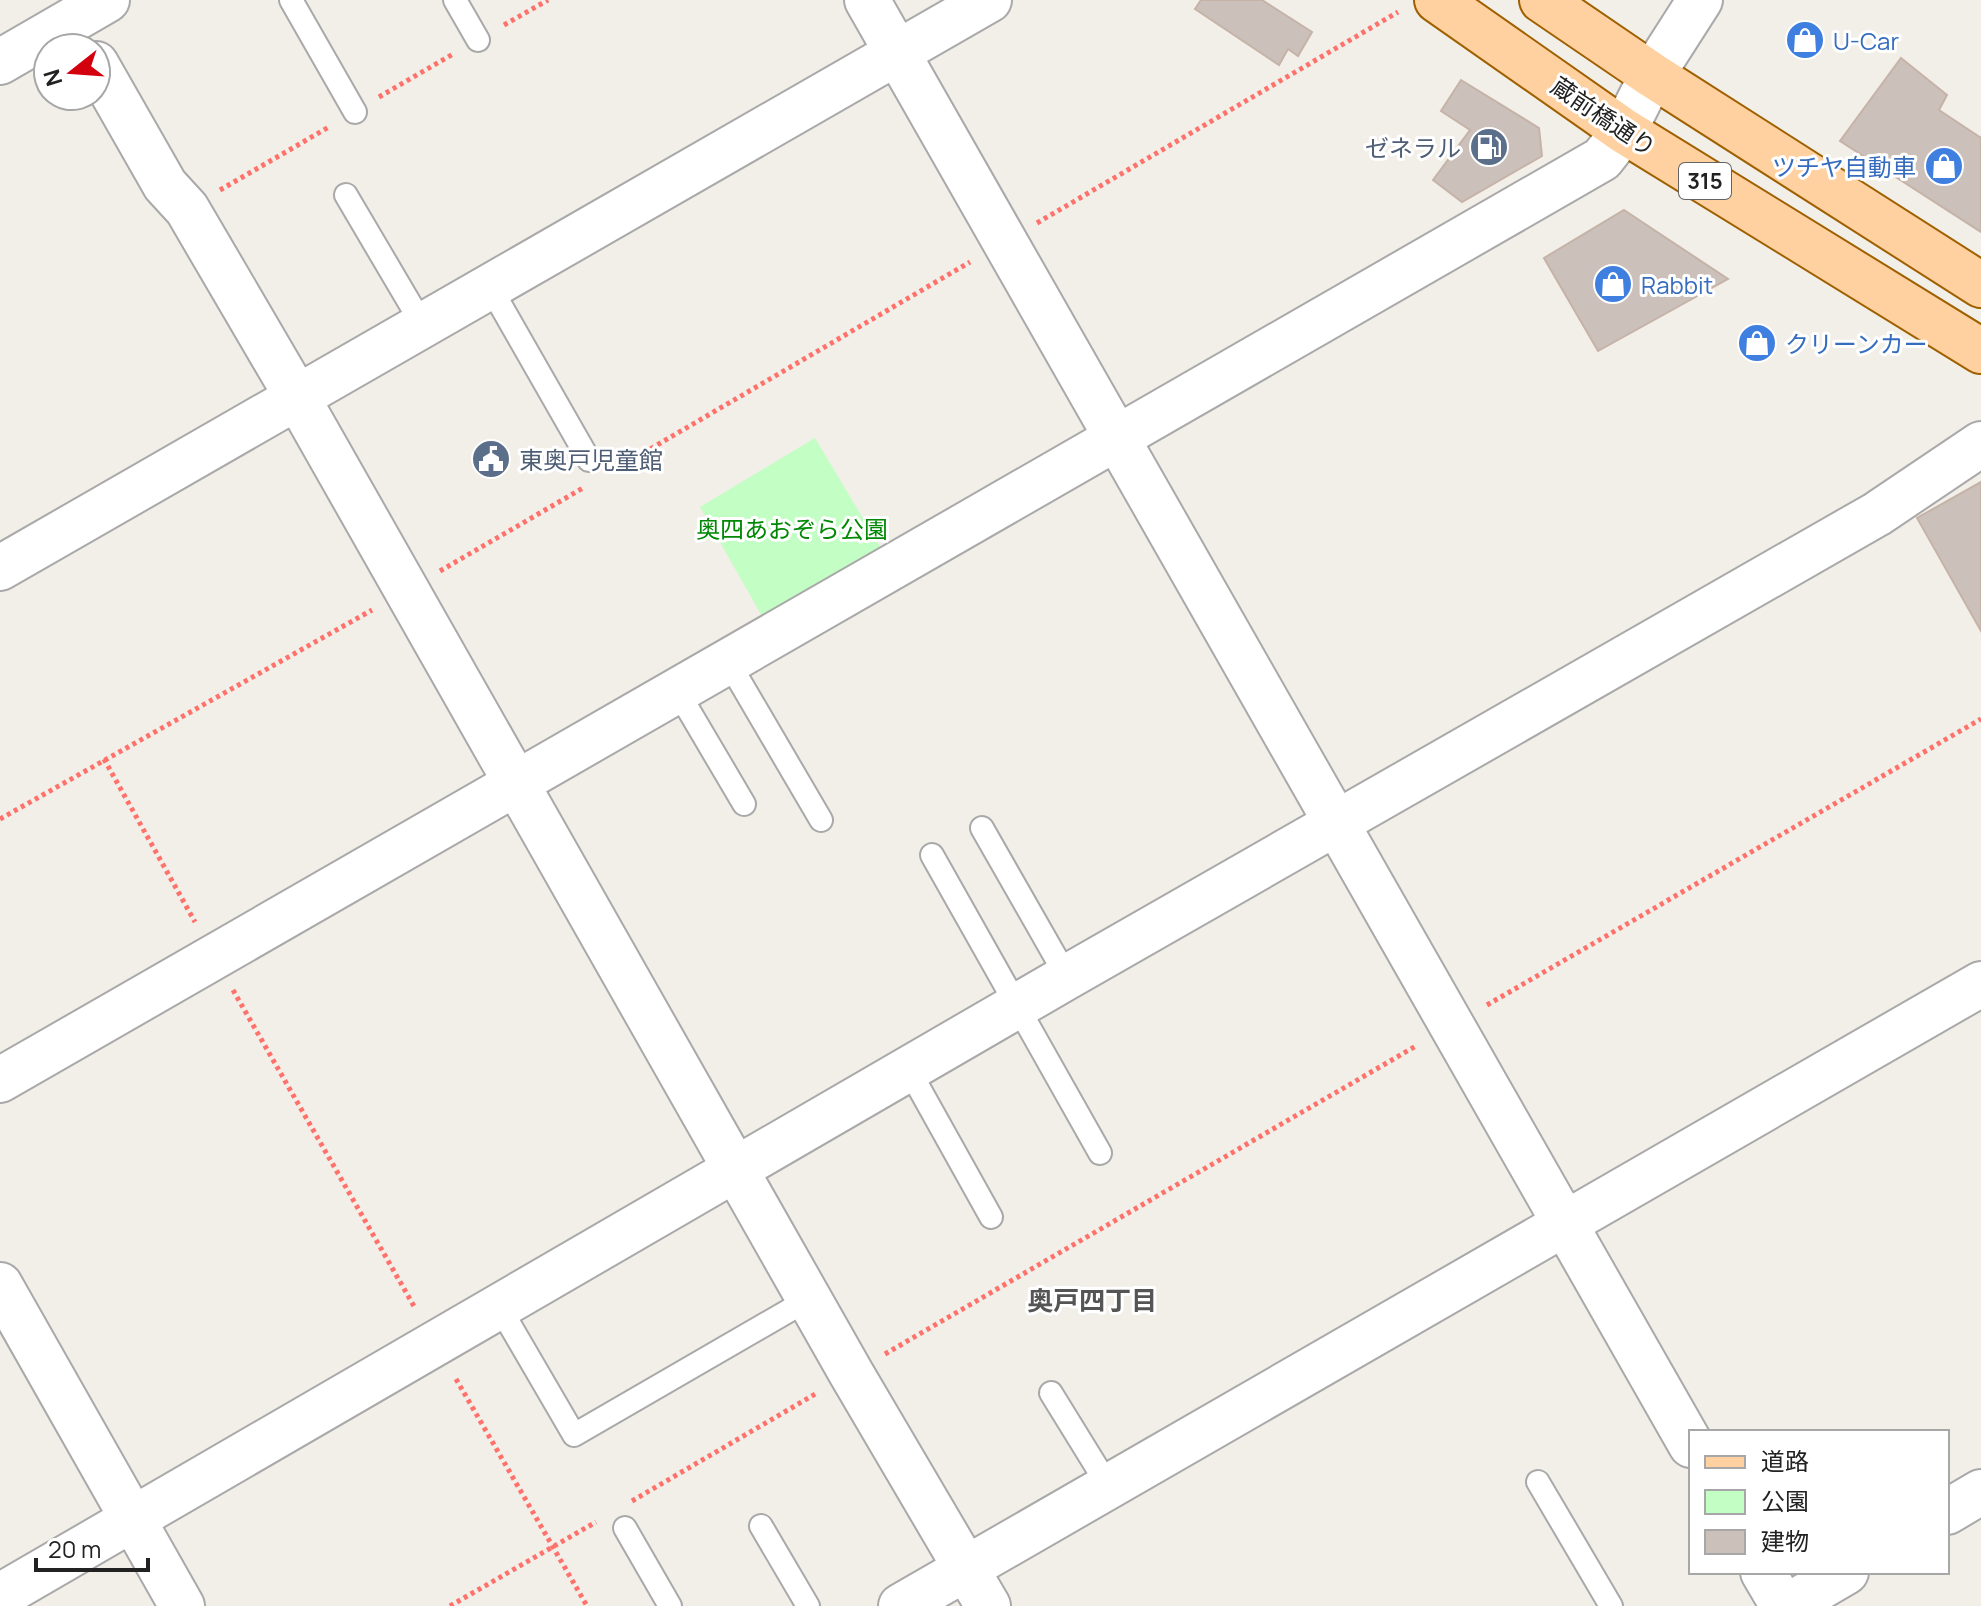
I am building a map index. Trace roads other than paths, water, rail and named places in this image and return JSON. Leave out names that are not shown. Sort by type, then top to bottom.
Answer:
[{"type":"main road","name":"315","points":[[1542,0],[1652,75],[1981,285]]},
{"type":"main road","name":"蔵前橋通り","points":[[1421,3],[1981,351]]},
{"type":"street","points":[[867,0],[1689,1441]]},
{"type":"street","points":[[0,568],[989,0]]},
{"type":"street","points":[[0,1080],[1602,159],[1624,131],[1652,75],[1700,0]]},
{"type":"street","points":[[0,62],[81,17]]},
{"type":"street","points":[[112,92],[165,185],[187,209],[297,397],[404,592],[977,1588]]},
{"type":"street","points":[[0,1596],[1067,977],[1877,514],[1981,444]]},
{"type":"street","points":[[901,1606],[977,1588],[1109,1487],[1566,1226],[1975,1000]]},
{"type":"street","points":[[0,1285],[182,1606]]},
{"type":"street","points":[[1949,1511],[1981,1492]]},
{"type":"street","points":[[1764,1574],[1785,1606],[1842,1574]]},
{"type":"lane","points":[[291,0],[355,112]]},
{"type":"lane","points":[[455,0],[478,40]]},
{"type":"lane","points":[[346,195],[422,324]]},
{"type":"lane","points":[[489,285],[589,460]]},
{"type":"lane","points":[[729,663],[821,820]]},
{"type":"lane","points":[[678,692],[744,804]]},
{"type":"lane","points":[[982,828],[1067,977]]},
{"type":"lane","points":[[932,855],[1100,1153]]},
{"type":"lane","points":[[909,1070],[991,1217]]},
{"type":"lane","points":[[500,1308],[574,1435],[809,1299]]},
{"type":"lane","points":[[1051,1393],[1109,1487]]},
{"type":"lane","points":[[1538,1482],[1611,1606]]},
{"type":"lane","points":[[761,1526],[808,1606]]},
{"type":"lane","points":[[625,1528],[670,1606]]},
{"type":"place","name":"U-Car","points":[[1805,40]]},
{"type":"place","name":"ゼネラル","points":[[1489,147]]},
{"type":"place","name":"ツチヤ自動車","points":[[1944,166]]},
{"type":"place","name":"Rabbit","points":[[1613,284]]},
{"type":"place","name":"クリーンカー","points":[[1757,343]]},
{"type":"place","name":"東奥戸児童館","points":[[491,459]]},
{"type":"district","name":"奥戸四丁目","points":[[1092,1300]]},
{"type":"park label","name":"奥四あおぞら公園","points":[[792,528]]}]
